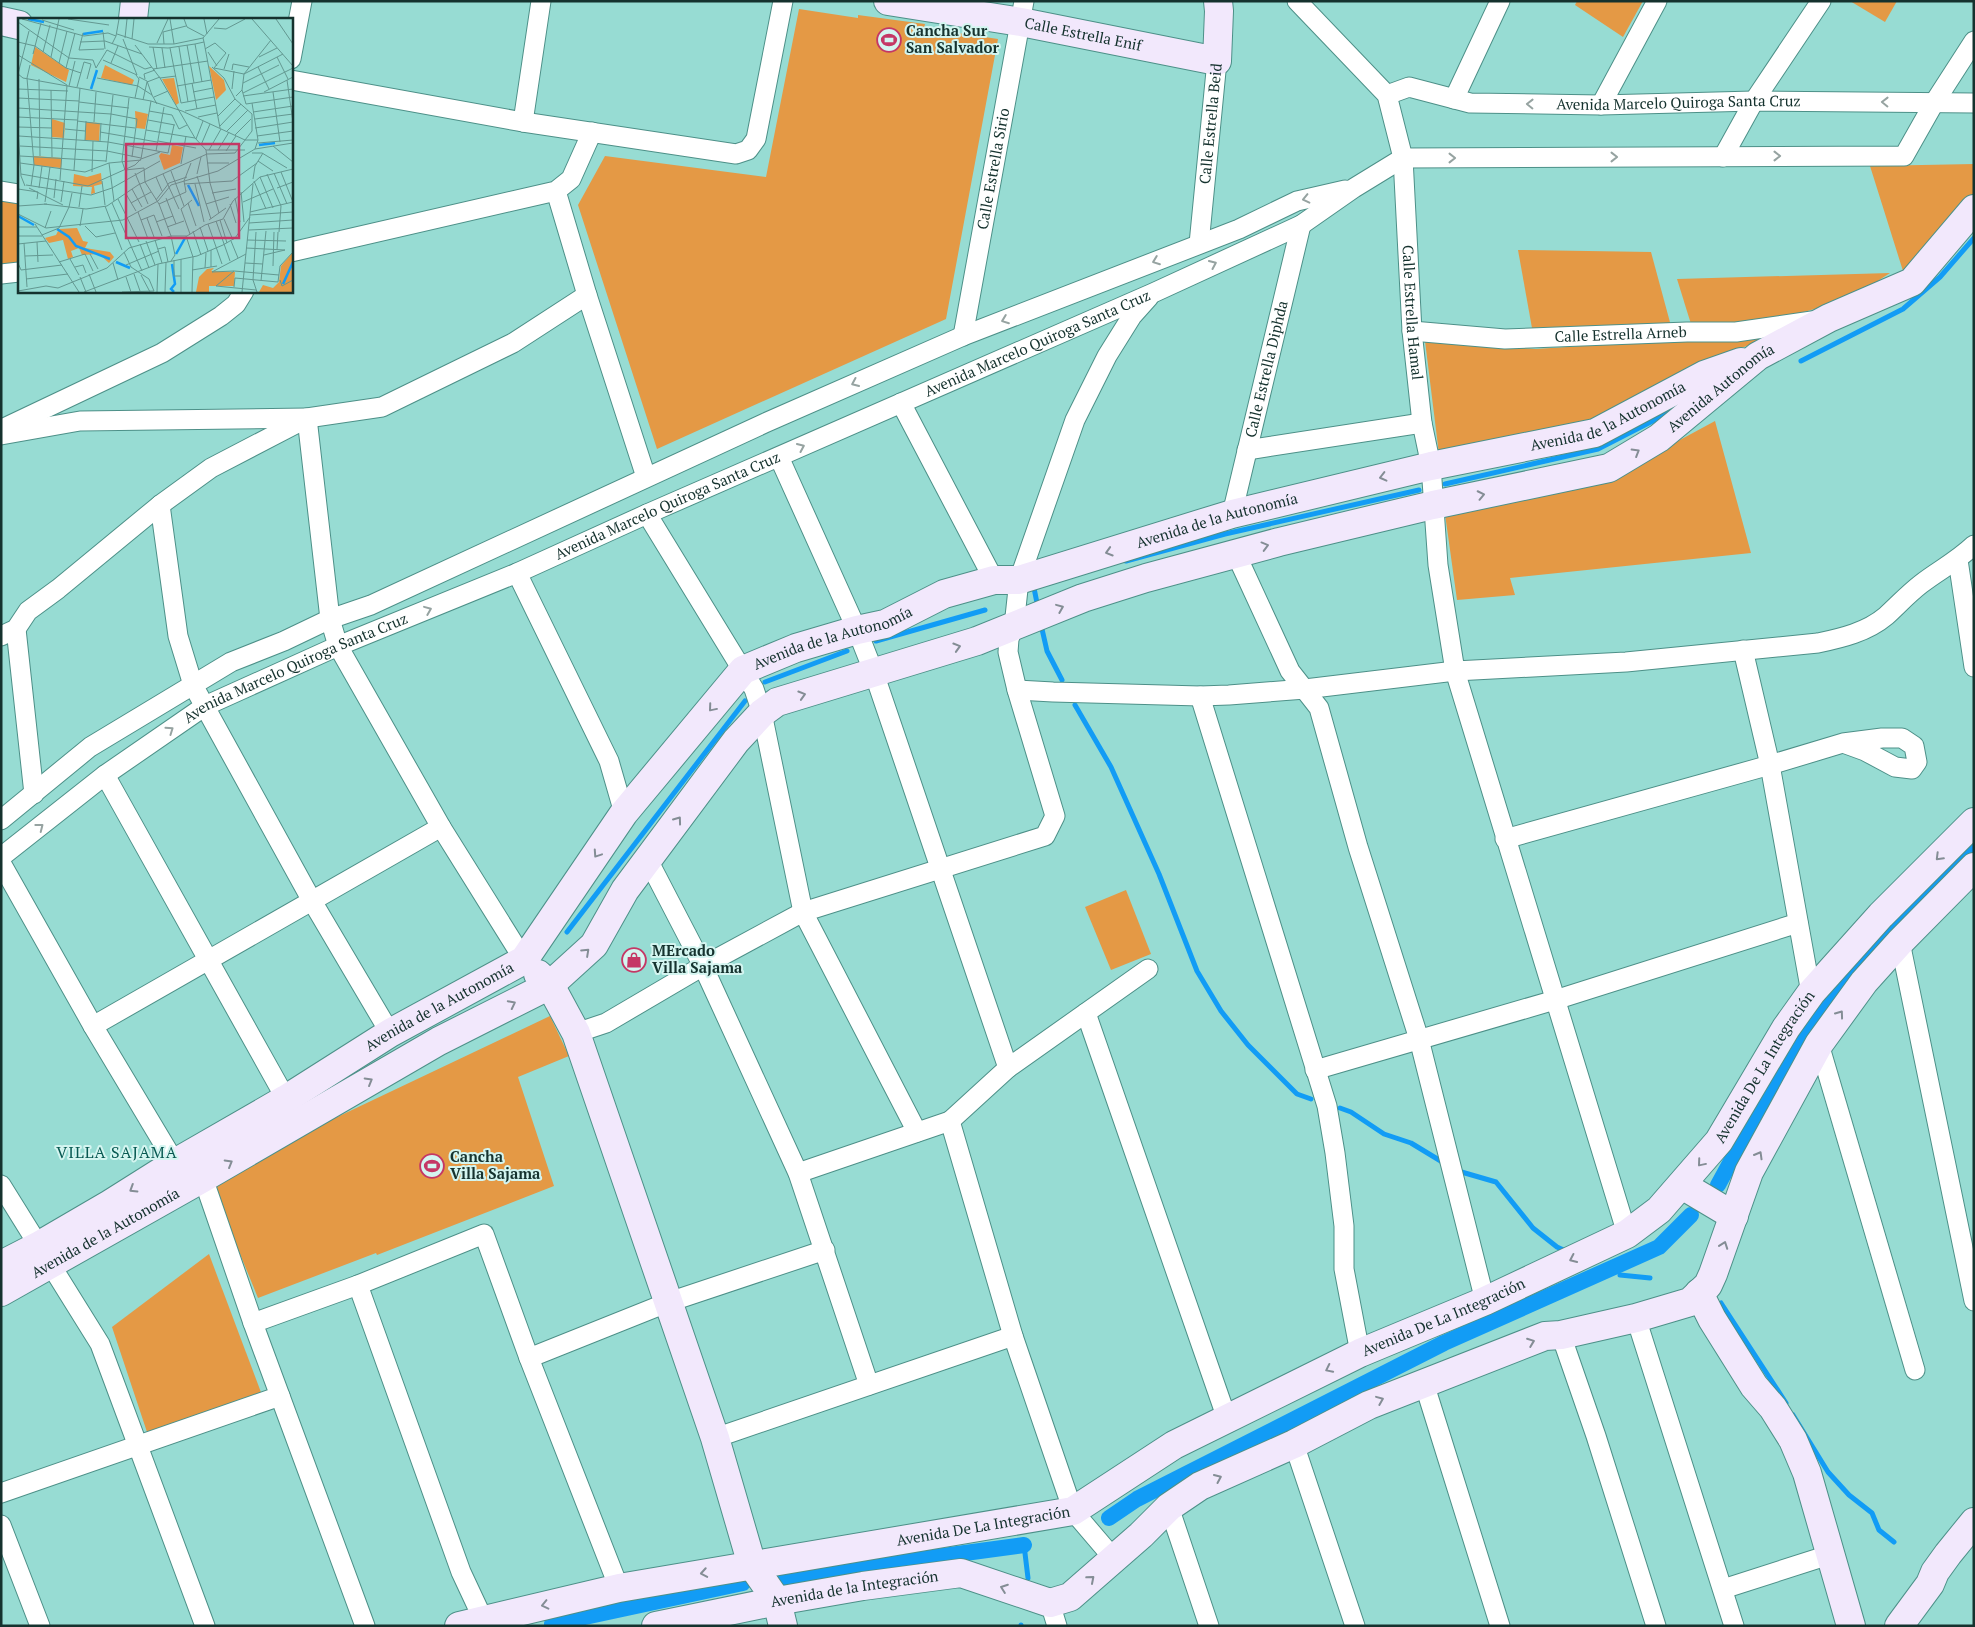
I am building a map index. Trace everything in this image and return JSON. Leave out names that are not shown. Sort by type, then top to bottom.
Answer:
[{"type":"street","points":[[134,18],[135,1]]},
{"type":"street","points":[[292,53],[302,1]]},
{"type":"street","points":[[523,122],[541,1]]},
{"type":"street","points":[[292,80],[523,122],[736,154],[748,150],[756,139],[783,1]]},
{"type":"street","name":"Calle Estrella Enif","points":[[888,1],[1022,12],[1217,60]]},
{"type":"street","name":"Calle Estrella Beid","points":[[1199,244],[1217,60],[1218,1]]},
{"type":"street","points":[[1454,99],[1500,1]]},
{"type":"street","points":[[1601,105],[1657,1]]},
{"type":"street","points":[[1722,157],[1754,101],[1821,1]]},
{"type":"street","points":[[1300,3],[1387,94]]},
{"type":"street","name":"Calle Estrella Sirio","points":[[963,336],[1022,12]]},
{"type":"street","points":[[1,21],[18,24]]},
{"type":"street","points":[[1403,158],[1904,156],[1934,103],[1974,41]]},
{"type":"street","name":"Avenida Marcelo Quiroga Santa Cruz","points":[[1387,94],[1409,87],[1470,103],[1601,105],[1754,101],[1974,103]]},
{"type":"street","name":"Calle Estrella Hamal","points":[[1387,94],[1403,158],[1412,331],[1422,422],[1431,466],[1438,565],[1455,671],[1627,1234]]},
{"type":"street","points":[[292,252],[556,191],[571,179],[592,132]]},
{"type":"street","name":"Avenida Marcelo Quiroga Santa Cruz","points":[[1,857],[105,775],[205,706],[338,646],[517,573],[647,514],[1153,293],[1300,225],[1354,188],[1403,158]]},
{"type":"street","name":"Avenida Marcelo Quiroga Santa Cruz","points":[[1,820],[90,747],[231,662],[284,641],[330,619],[371,605],[765,422],[963,336],[1239,229],[1297,201],[1354,188]]},
{"type":"street","points":[[1,191],[18,194]]},
{"type":"street","points":[[556,191],[587,295],[646,477]]},
{"type":"street","name":"Avenida Autonomía","points":[[1434,504],[1610,468],[1659,438],[1758,356],[1829,318],[1912,282],[1974,209]]},
{"type":"street","name":"Calle Estrella Diphda","points":[[1232,514],[1300,225]]},
{"type":"street","points":[[1,274],[18,272]]},
{"type":"street","points":[[1,429],[162,353],[221,316],[236,304],[243,292]]},
{"type":"street","points":[[1007,580],[1075,420],[1107,356],[1132,316],[1153,293]]},
{"type":"street","points":[[1,435],[80,422],[307,418],[382,407],[513,343],[587,295]]},
{"type":"street","name":"Calle Estrella Arneb","points":[[1412,331],[1505,339],[1736,332],[1829,318]]},
{"type":"street","name":"Avenida de la Autonomía","points":[[1,1292],[43,1255],[110,1204],[175,1163],[286,1099],[390,1033],[524,960],[624,813],[743,670],[796,648],[885,624],[908,614],[944,594],[1007,580],[1232,514],[1431,466],[1596,433],[1704,375],[1758,356]]},
{"type":"street","points":[[576,1033],[606,1023],[703,966],[803,912],[1045,836],[1055,816],[1017,690],[1008,652],[1009,639],[1014,626],[1007,580],[901,403]]},
{"type":"street","points":[[34,794],[9,633],[28,612],[160,504],[211,468],[307,418]]},
{"type":"street","points":[[307,418],[330,619],[338,646],[440,828],[524,960],[550,985],[576,1033],[715,1438],[752,1565],[780,1613]]},
{"type":"street","points":[[1247,450],[1422,422]]},
{"type":"street","points":[[780,457],[857,630],[874,673],[1008,1068]]},
{"type":"street","points":[[160,504],[178,636],[193,685],[312,901],[390,1033]]},
{"type":"street","name":"Avenida de la Autonomía","points":[[1,1265],[43,1255],[203,1178],[439,1041],[550,985],[594,945],[625,890],[736,741],[762,713],[778,702],[977,641],[1083,598],[1146,578],[1434,504]]},
{"type":"street","points":[[647,514],[754,689],[762,713],[803,912],[916,1132]]},
{"type":"street","points":[[1017,690],[1200,696],[1305,689],[1455,671],[1626,662],[1818,642],[1843,638],[1865,629],[1884,617],[1921,584],[1958,560],[1974,545]]},
{"type":"street","points":[[1236,554],[1290,671],[1319,708],[1358,847],[1419,1040],[1485,1301]]},
{"type":"street","points":[[1958,560],[1974,667]]},
{"type":"street","points":[[517,573],[609,761],[624,813]]},
{"type":"street","points":[[1743,650],[1770,765],[1811,993]]},
{"type":"street","points":[[1200,696],[1326,1106],[1336,1153],[1344,1226],[1344,1269],[1360,1353]]},
{"type":"street","points":[[1505,839],[1843,743]]},
{"type":"street","points":[[105,775],[286,1099]]},
{"type":"street","name":"Avenida De La Integración","points":[[752,1565],[1073,1510],[1174,1445],[1360,1353],[1485,1301],[1627,1234],[1659,1210],[1719,1141],[1786,1028],[1811,993],[1881,915],[1974,822]]},
{"type":"street","points":[[93,1026],[440,828]]},
{"type":"street","points":[[648,860],[703,966],[798,1173],[869,1385]]},
{"type":"street","points":[[1,863],[93,1026],[175,1163]]},
{"type":"street","points":[[1054,1615],[1070,1597],[1169,1507],[1200,1486],[1294,1444],[1369,1405],[1545,1336],[1561,1335],[1636,1318],[1690,1302],[1708,1286],[1749,1172],[1819,1044],[1864,982],[1900,942],[1974,867]]},
{"type":"street","points":[[1315,1070],[1556,1000],[1798,923]]},
{"type":"street","points":[[1900,942],[1974,1301]]},
{"type":"street","points":[[798,1173],[950,1121],[1008,1068],[1148,969]]},
{"type":"street","points":[[1086,1013],[1227,1419]]},
{"type":"street","points":[[1819,1044],[1915,1370]]},
{"type":"street","points":[[950,1121],[1013,1336],[1073,1510],[1114,1559]]},
{"type":"street","points":[[203,1178],[253,1323],[365,1626]]},
{"type":"street","points":[[1,1185],[100,1344],[205,1626]]},
{"type":"street","points":[[1682,1185],[1734,1216]]},
{"type":"street","points":[[253,1323],[358,1285],[484,1234],[529,1358],[618,1588]]},
{"type":"street","points":[[529,1358],[669,1302],[825,1250]]},
{"type":"street","points":[[358,1285],[461,1572],[471,1623],[618,1588],[752,1565]]},
{"type":"street","points":[[1699,1294],[1712,1319],[1754,1386],[1773,1408],[1793,1440],[1807,1473],[1832,1554],[1851,1626]]},
{"type":"street","points":[[1636,1318],[1734,1626]]},
{"type":"street","points":[[1561,1335],[1596,1436],[1656,1626]]},
{"type":"street","points":[[715,1438],[1013,1336]]},
{"type":"street","points":[[1424,1383],[1500,1626]]},
{"type":"street","points":[[1,1493],[280,1396]]},
{"type":"street","points":[[1294,1444],[1355,1626]]},
{"type":"street","points":[[1169,1507],[1209,1626]]},
{"type":"street","points":[[1899,1626],[1930,1584],[1944,1560],[1974,1522]]},
{"type":"street","points":[[1,1524],[40,1626]]},
{"type":"street","points":[[1722,1589],[1832,1554]]},
{"type":"street","name":"Avenida de la Integración","points":[[656,1626],[780,1613],[863,1586],[961,1573],[1054,1615]]},
{"type":"shaded area","points":[[1577,1],[1643,1],[1623,37],[1575,5]]},
{"type":"shaded area","points":[[1850,1],[1897,1],[1885,22]]},
{"type":"shaded area","points":[[799,9],[858,18],[858,15],[925,24],[924,28],[998,39],[946,319],[657,449],[578,205],[605,156],[766,177]]},
{"type":"shaded area","points":[[1974,164],[1974,198],[1966,201],[1903,271],[1870,166]]},
{"type":"shaded area","points":[[1,197],[18,201],[18,264],[1,266]]},
{"type":"shaded area","points":[[1518,250],[1651,252],[1671,326],[1532,328]]},
{"type":"shaded area","points":[[1890,273],[1850,299],[1775,320],[1691,324],[1677,279]]},
{"type":"shaded area","points":[[1781,333],[1728,353],[1586,422],[1439,454],[1425,341],[1536,349]]},
{"type":"shaded area","points":[[1715,421],[1751,553],[1510,578],[1515,595],[1457,600],[1445,514],[1606,480]]},
{"type":"shaded area","points":[[1126,890],[1151,954],[1111,970],[1085,907]]},
{"type":"shaded area","points":[[550,1016],[569,1056],[518,1077],[554,1186],[377,1255],[376,1253],[258,1298],[209,1178]]},
{"type":"shaded area","points":[[209,1254],[262,1395],[148,1435],[112,1327]]},
{"type":"waterway","points":[[1801,361],[1903,309],[1940,277],[1974,238]]},
{"type":"waterway","points":[[1445,484],[1598,449],[1674,410]]},
{"type":"waterway","points":[[1126,561],[1225,534],[1419,490]]},
{"type":"waterway","points":[[1034,588],[1037,603]]},
{"type":"waterway","points":[[876,641],[985,610]]},
{"type":"waterway","points":[[1042,629],[1047,651],[1062,680]]},
{"type":"waterway","points":[[765,682],[847,651]]},
{"type":"waterway","points":[[567,932],[745,701]]},
{"type":"waterway","points":[[1075,705],[1111,767],[1159,874],[1197,971],[1221,1011],[1248,1045],[1297,1094],[1311,1099]]},
{"type":"waterway","points":[[1718,1185],[1787,1059],[1837,992],[1903,916],[1974,847]]},
{"type":"waterway","points":[[1340,1108],[1351,1112],[1384,1134],[1411,1143],[1444,1163]]},
{"type":"waterway","points":[[1458,1171],[1496,1182],[1533,1228],[1557,1247],[1568,1252]]},
{"type":"waterway","points":[[1109,1518],[1137,1499],[1444,1343],[1659,1247],[1691,1215]]},
{"type":"waterway","points":[[1620,1275],[1650,1278]]},
{"type":"waterway","points":[[1721,1303],[1786,1403]]},
{"type":"waterway","points":[[1793,1415],[1828,1472],[1849,1495],[1872,1513],[1879,1530],[1894,1542]]},
{"type":"waterway","points":[[1024,1545],[1028,1578]]},
{"type":"waterway","points":[[764,1580],[1024,1545]]},
{"type":"waterway","points":[[552,1624],[743,1583]]},
{"type":"place","name":"Cancha Sur San Salvador","points":[[889,40]]},
{"type":"place","name":"MErcado Villa Sajama","points":[[634,960]]},
{"type":"place","name":"Cancha Villa Sajama","points":[[432,1166]]},
{"type":"district","name":"VILLA SAJAMA","points":[[117,1152]]}]
